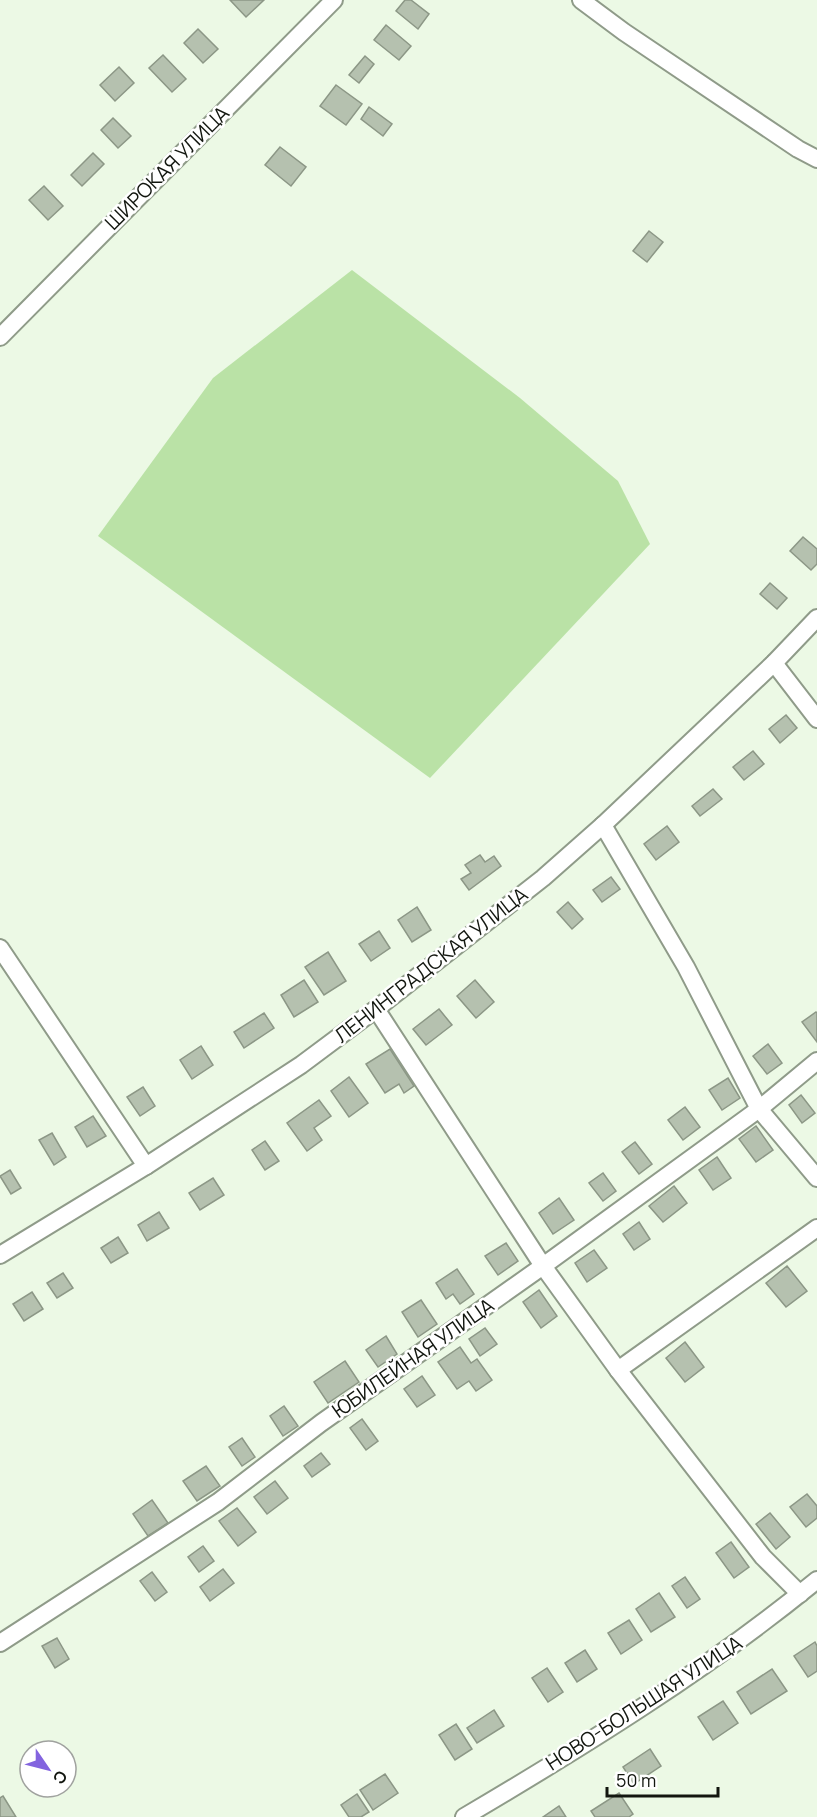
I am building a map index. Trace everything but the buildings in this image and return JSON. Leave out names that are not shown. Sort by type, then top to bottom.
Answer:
[{"type":"street","name":"ШИРОКАЯ УЛИЦА","points":[[0,337],[334,0]]},
{"type":"street","points":[[581,0],[624,32],[817,159]]},
{"type":"street","name":"ЛЕНИНГРАДСКАЯ УЛИЦА","points":[[0,1256],[146,1166],[301,1065],[376,1009],[543,878],[603,825],[774,663],[817,618]]},
{"type":"street","points":[[774,663],[817,719]]},
{"type":"street","points":[[603,825],[686,967],[759,1109],[817,1178]]},
{"type":"street","points":[[0,948],[146,1166]]},
{"type":"street","points":[[376,1009],[543,1266],[618,1370],[763,1557],[800,1594]]},
{"type":"street","name":"ЮБИЛЕЙНАЯ УЛИЦА","points":[[0,1643],[218,1502],[321,1423],[759,1109],[817,1062]]},
{"type":"street","points":[[618,1370],[817,1228]]},
{"type":"street","name":"НОВО-БОЛЬШАЯ УЛИЦА","points":[[464,1817],[715,1659],[817,1580]]},
{"type":"green space","points":[[352,270],[520,398],[618,481],[650,544],[430,778],[98,536],[213,378]]}]
